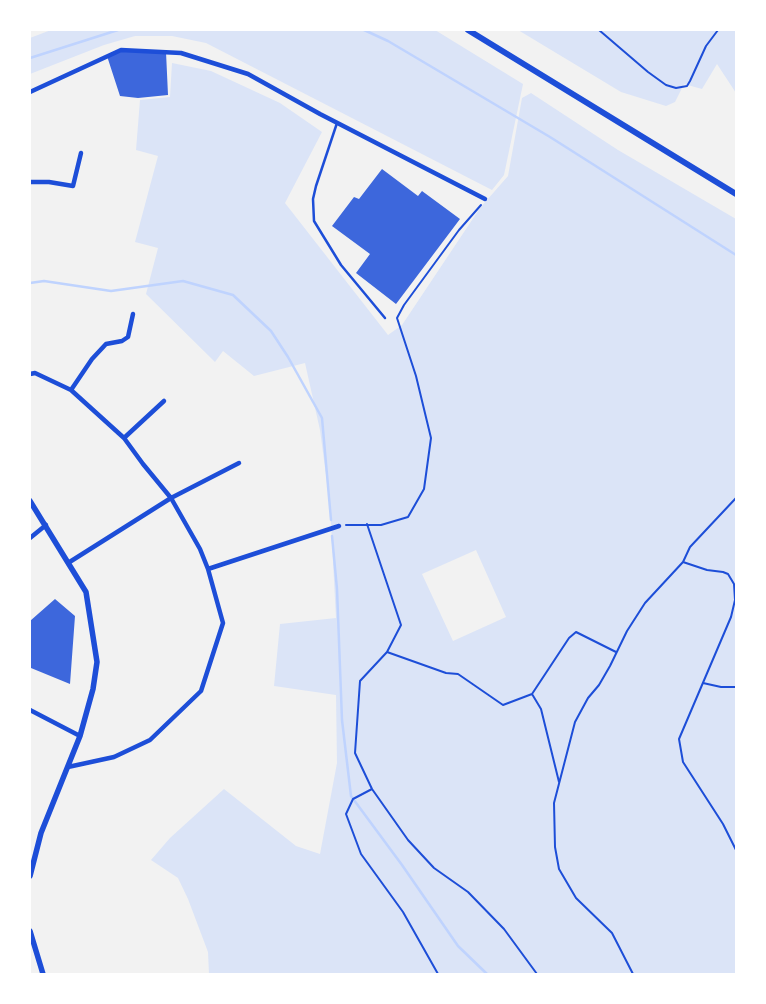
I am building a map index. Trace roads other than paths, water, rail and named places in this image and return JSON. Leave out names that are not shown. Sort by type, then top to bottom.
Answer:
[{"type":"main road","points":[[468,30],[736,194]]},
{"type":"street","points":[[30,92],[121,50],[181,53],[248,74],[337,123],[485,199]]},
{"type":"street","points":[[30,182],[49,182],[73,186],[81,153]]},
{"type":"street","points":[[71,390],[92,359],[106,344],[122,341],[128,337],[133,314]]},
{"type":"street","points":[[30,374],[34,373],[71,390],[124,438],[171,498],[200,549],[208,569],[223,624],[202,691],[150,740],[114,757],[68,767]]},
{"type":"street","points":[[124,438],[164,401]]},
{"type":"street","points":[[68,564],[171,498],[239,463]]},
{"type":"street","points":[[30,501],[86,592],[97,662],[93,689],[80,736],[41,833],[30,876]]},
{"type":"street","points":[[30,538],[46,525]]},
{"type":"street","points":[[208,569],[338,526]]},
{"type":"street","points":[[30,710],[80,736]]},
{"type":"street","points":[[30,931],[43,974]]},
{"type":"lane","points":[[337,123],[316,186],[313,199],[314,221],[341,265],[385,318]]},
{"type":"waterway","points":[[30,58],[118,30]]},
{"type":"waterway","points":[[364,30],[388,41],[550,137],[736,255]]},
{"type":"waterway","points":[[30,283],[44,281],[111,291],[183,281],[233,295],[271,331],[288,357],[322,418],[331,520]]},
{"type":"waterway","points":[[332,536],[337,589],[342,720],[351,796],[458,946],[487,974]]}]
